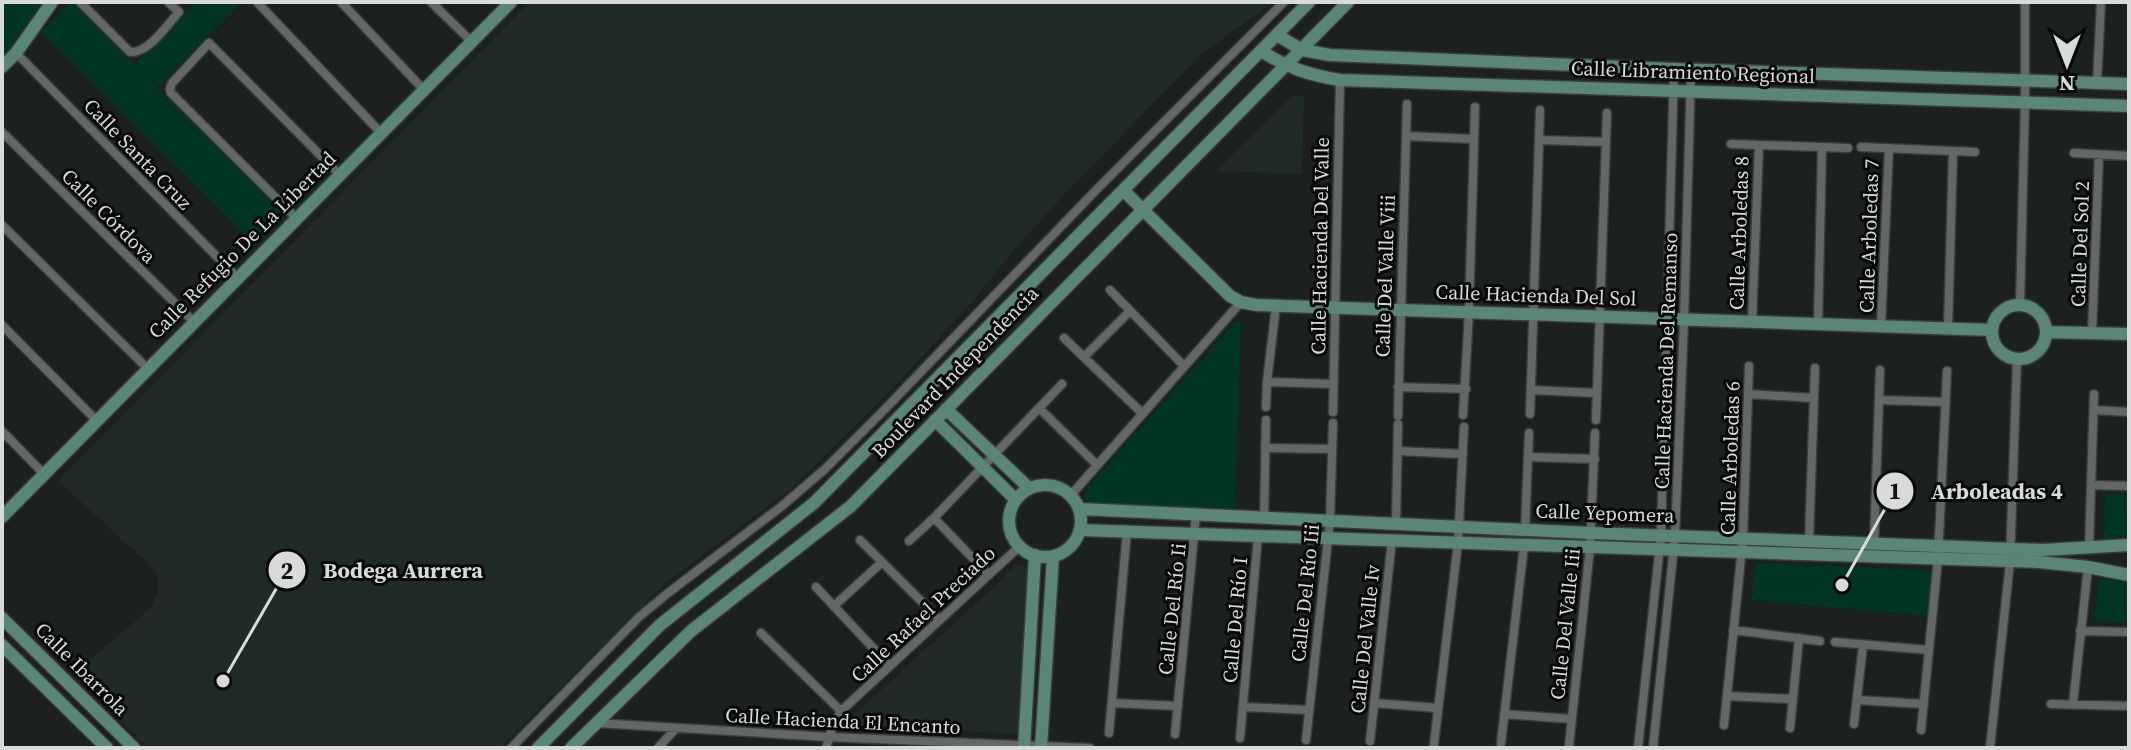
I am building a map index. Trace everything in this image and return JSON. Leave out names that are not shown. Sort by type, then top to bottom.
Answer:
[{"type":"street","points":[[2,67],[16,53],[52,2]]},
{"type":"street","points":[[80,2],[130,52],[135,53],[144,49],[179,12],[168,2]]},
{"type":"street","points":[[257,2],[381,133]]},
{"type":"street","points":[[341,2],[424,90]]},
{"type":"street","points":[[431,2],[472,42]]},
{"type":"street","name":"Calle Refugio De La Libertad","points":[[2,517],[511,2]]},
{"type":"street","points":[[511,748],[639,617],[825,469],[1284,2]]},
{"type":"street","name":"Boulevard Independencia","points":[[538,748],[660,625],[814,503],[1309,2]]},
{"type":"street","name":"Boulevard Independencia","points":[[571,748],[691,631],[851,506],[1348,2]]},
{"type":"street","points":[[2020,305],[2025,2]]},
{"type":"street","points":[[2097,83],[2101,2]]},
{"type":"street","name":"Calle Libramiento Regional","points":[[1277,35],[1302,50],[1330,55],[2129,84]]},
{"type":"street","points":[[297,219],[170,89],[209,43],[340,175]]},
{"type":"street","name":"Calle Libramiento Regional","points":[[1261,51],[1286,66],[1340,80],[2129,106]]},
{"type":"street","name":"Calle Santa Cruz","points":[[16,53],[238,278]]},
{"type":"street","name":"Calle Hacienda Del Remanso","points":[[1638,748],[1661,536],[1674,69]]},
{"type":"street","name":"Calle Hacienda Del Remanso","points":[[1653,748],[1675,536],[1691,70]]},
{"type":"street","name":"Calle Hacienda Del Valle","points":[[1333,412],[1340,80]]},
{"type":"street","name":"Calle Del Valle Viii","points":[[1398,451],[1407,104]]},
{"type":"street","points":[[1463,415],[1475,107]]},
{"type":"street","points":[[1530,414],[1540,110]]},
{"type":"street","points":[[1596,420],[1607,113]]},
{"type":"street","name":"Calle Córdova","points":[[2,132],[194,322]]},
{"type":"street","points":[[1406,136],[1473,139]]},
{"type":"street","points":[[1540,140],[1605,142]]},
{"type":"street","points":[[1731,144],[1848,148]]},
{"type":"street","name":"Calle Arboledas 8","points":[[1752,323],[1759,145]]},
{"type":"street","points":[[1818,324],[1822,147]]},
{"type":"street","points":[[1861,147],[1975,152]]},
{"type":"street","name":"Calle Arboledas 7","points":[[1881,325],[1889,148]]},
{"type":"street","points":[[1948,328],[1953,151]]},
{"type":"street","name":"Calle Del Sol 2","points":[[2074,153],[2129,156]]},
{"type":"street","name":"Calle Del Sol 2","points":[[2092,333],[2099,155]]},
{"type":"street","points":[[1071,495],[1241,302],[1221,288],[1124,191]]},
{"type":"street","points":[[2,225],[148,369]]},
{"type":"street","points":[[1044,245],[1057,259]]},
{"type":"street","points":[[1110,290],[1184,366]]},
{"type":"street","name":"Calle Hacienda Del Sol","points":[[1241,302],[1336,309],[1992,330]]},
{"type":"street","points":[[2020,305],[2038,313],[2046,332],[2038,352],[2028,358],[2017,359],[2007,357],[1998,350],[1992,330],[2001,312],[2020,305]]},
{"type":"street","points":[[1266,407],[1276,306]]},
{"type":"street","points":[[1084,357],[1130,311]]},
{"type":"street","points":[[2,325],[97,421]]},
{"type":"street","points":[[2046,332],[2129,334]]},
{"type":"street","points":[[1064,338],[1143,414]]},
{"type":"street","points":[[1990,748],[2010,555],[2017,359]]},
{"type":"street","name":"Calle Arboledas 6","points":[[1724,725],[1742,545],[1749,366]]},
{"type":"street","points":[[1809,541],[1815,368]]},
{"type":"street","points":[[1874,543],[1880,370]]},
{"type":"street","points":[[1921,730],[1938,559],[1947,371]]},
{"type":"street","points":[[1267,382],[1333,384]]},
{"type":"street","points":[[909,541],[1062,384]]},
{"type":"street","points":[[1398,387],[1466,389]]},
{"type":"street","points":[[1531,390],[1596,393]]},
{"type":"street","points":[[1748,394],[1813,398]]},
{"type":"street","points":[[2089,548],[2094,394]]},
{"type":"street","points":[[1879,400],[1946,402]]},
{"type":"street","points":[[1039,408],[1097,465]]},
{"type":"street","points":[[946,409],[1029,488]]},
{"type":"street","points":[[2094,410],[2129,412]]},
{"type":"street","points":[[935,420],[1016,500]]},
{"type":"street","points":[[1264,519],[1266,420]]},
{"type":"street","name":"Calle Del Río Iii","points":[[1306,740],[1330,521],[1333,423]]},
{"type":"street","points":[[1434,744],[1458,543],[1464,427]]},
{"type":"street","points":[[2,431],[44,474]]},
{"type":"street","points":[[1525,530],[1529,433]]},
{"type":"street","name":"Calle Del Valle Iii","points":[[1569,746],[1590,548],[1595,433]]},
{"type":"street","points":[[1265,448],[1332,449]]},
{"type":"street","points":[[1396,524],[1398,451],[1463,454]]},
{"type":"street","points":[[1529,457],[1595,459]]},
{"type":"street","points":[[1047,485],[1056,486],[1071,495],[1080,509],[1082,520],[1077,537],[1067,549],[1053,556],[1035,555],[1020,546],[1010,529],[1011,509],[1016,500],[1029,488],[1047,485]]},
{"type":"street","points":[[2091,485],[2129,486]]},
{"type":"street","name":"Calle Yepomera","points":[[1080,509],[1675,536],[1742,545],[1938,559],[2129,545]]},
{"type":"street","name":"Calle Del Río Ii","points":[[1175,734],[1196,515]]},
{"type":"street","points":[[934,518],[989,575]]},
{"type":"street","name":"Calle Yepomera","points":[[1080,530],[1674,551],[1809,541],[1938,545],[2129,575]]},
{"type":"street","points":[[1109,733],[1127,531]]},
{"type":"street","name":"Calle Del Río I","points":[[1240,738],[1258,536]]},
{"type":"street","points":[[860,540],[940,620]]},
{"type":"street","name":"Calle Del Valle Iv","points":[[1370,741],[1392,540]]},
{"type":"street","name":"Calle Rafael Preciado","points":[[826,748],[841,711],[1020,546]]},
{"type":"street","points":[[1501,743],[1524,546]]},
{"type":"street","points":[[1024,747],[1035,555]]},
{"type":"street","points":[[1042,747],[1053,556]]},
{"type":"street","points":[[834,606],[882,562]]},
{"type":"street","points":[[2073,704],[2088,567]]},
{"type":"street","points":[[816,587],[890,666]]},
{"type":"street","name":"Calle Ibarrola","points":[[2,618],[134,748]]},
{"type":"street","points":[[1733,630],[1820,641]]},
{"type":"street","points":[[2080,631],[2129,632]]},
{"type":"street","points":[[761,633],[841,711]]},
{"type":"street","points":[[1790,728],[1799,638]]},
{"type":"street","points":[[1835,642],[1929,650]]},
{"type":"street","name":"Calle Ibarrola","points":[[2,645],[107,748]]},
{"type":"street","points":[[1854,724],[1863,645]]},
{"type":"street","points":[[1727,696],[1793,699]]},
{"type":"street","points":[[1857,700],[1924,704]]},
{"type":"street","name":"Calle Del Río Ii","points":[[1112,703],[1178,706]]},
{"type":"street","points":[[1374,703],[1438,708]]},
{"type":"street","points":[[2051,704],[2129,706]]},
{"type":"street","name":"Calle Del Río I","points":[[1243,707],[1309,710]]},
{"type":"street","points":[[1504,714],[1571,719]]},
{"type":"street","name":"Calle Hacienda El Encanto","points":[[595,723],[1090,748]]},
{"type":"street","points":[[658,748],[676,728]]},
{"type":"shaded area","points":[[530,2],[1274,2],[1201,54],[1065,194],[893,388],[792,488],[663,585],[500,748],[147,748],[74,673],[151,608],[158,591],[158,577],[150,565],[58,481]]},
{"type":"shaded area","points":[[1294,94],[1304,97],[1302,174],[1216,171]]},
{"type":"shaded area","points":[[1019,564],[1029,569],[1020,734],[848,725],[847,721]]},
{"type":"green space","points":[[2,2],[45,2],[19,40],[2,57]]},
{"type":"green space","points":[[71,2],[134,65],[197,2],[242,2],[157,88],[285,215],[255,245],[41,32]]},
{"type":"green space","points":[[1241,321],[1235,513],[1090,508],[1085,499],[1086,489],[1235,322]]},
{"type":"green space","points":[[2105,494],[2129,495],[2129,535],[2106,539],[2104,536]]},
{"type":"green space","points":[[1756,563],[1932,570],[1927,616],[1751,600]]},
{"type":"green space","points":[[2105,577],[2129,583],[2129,623],[2094,621],[2098,581]]},
{"type":"place","name":"Arboleadas 4","points":[[1842,585]]},
{"type":"place","name":"Bodega Aurrera","points":[[223,681]]}]
